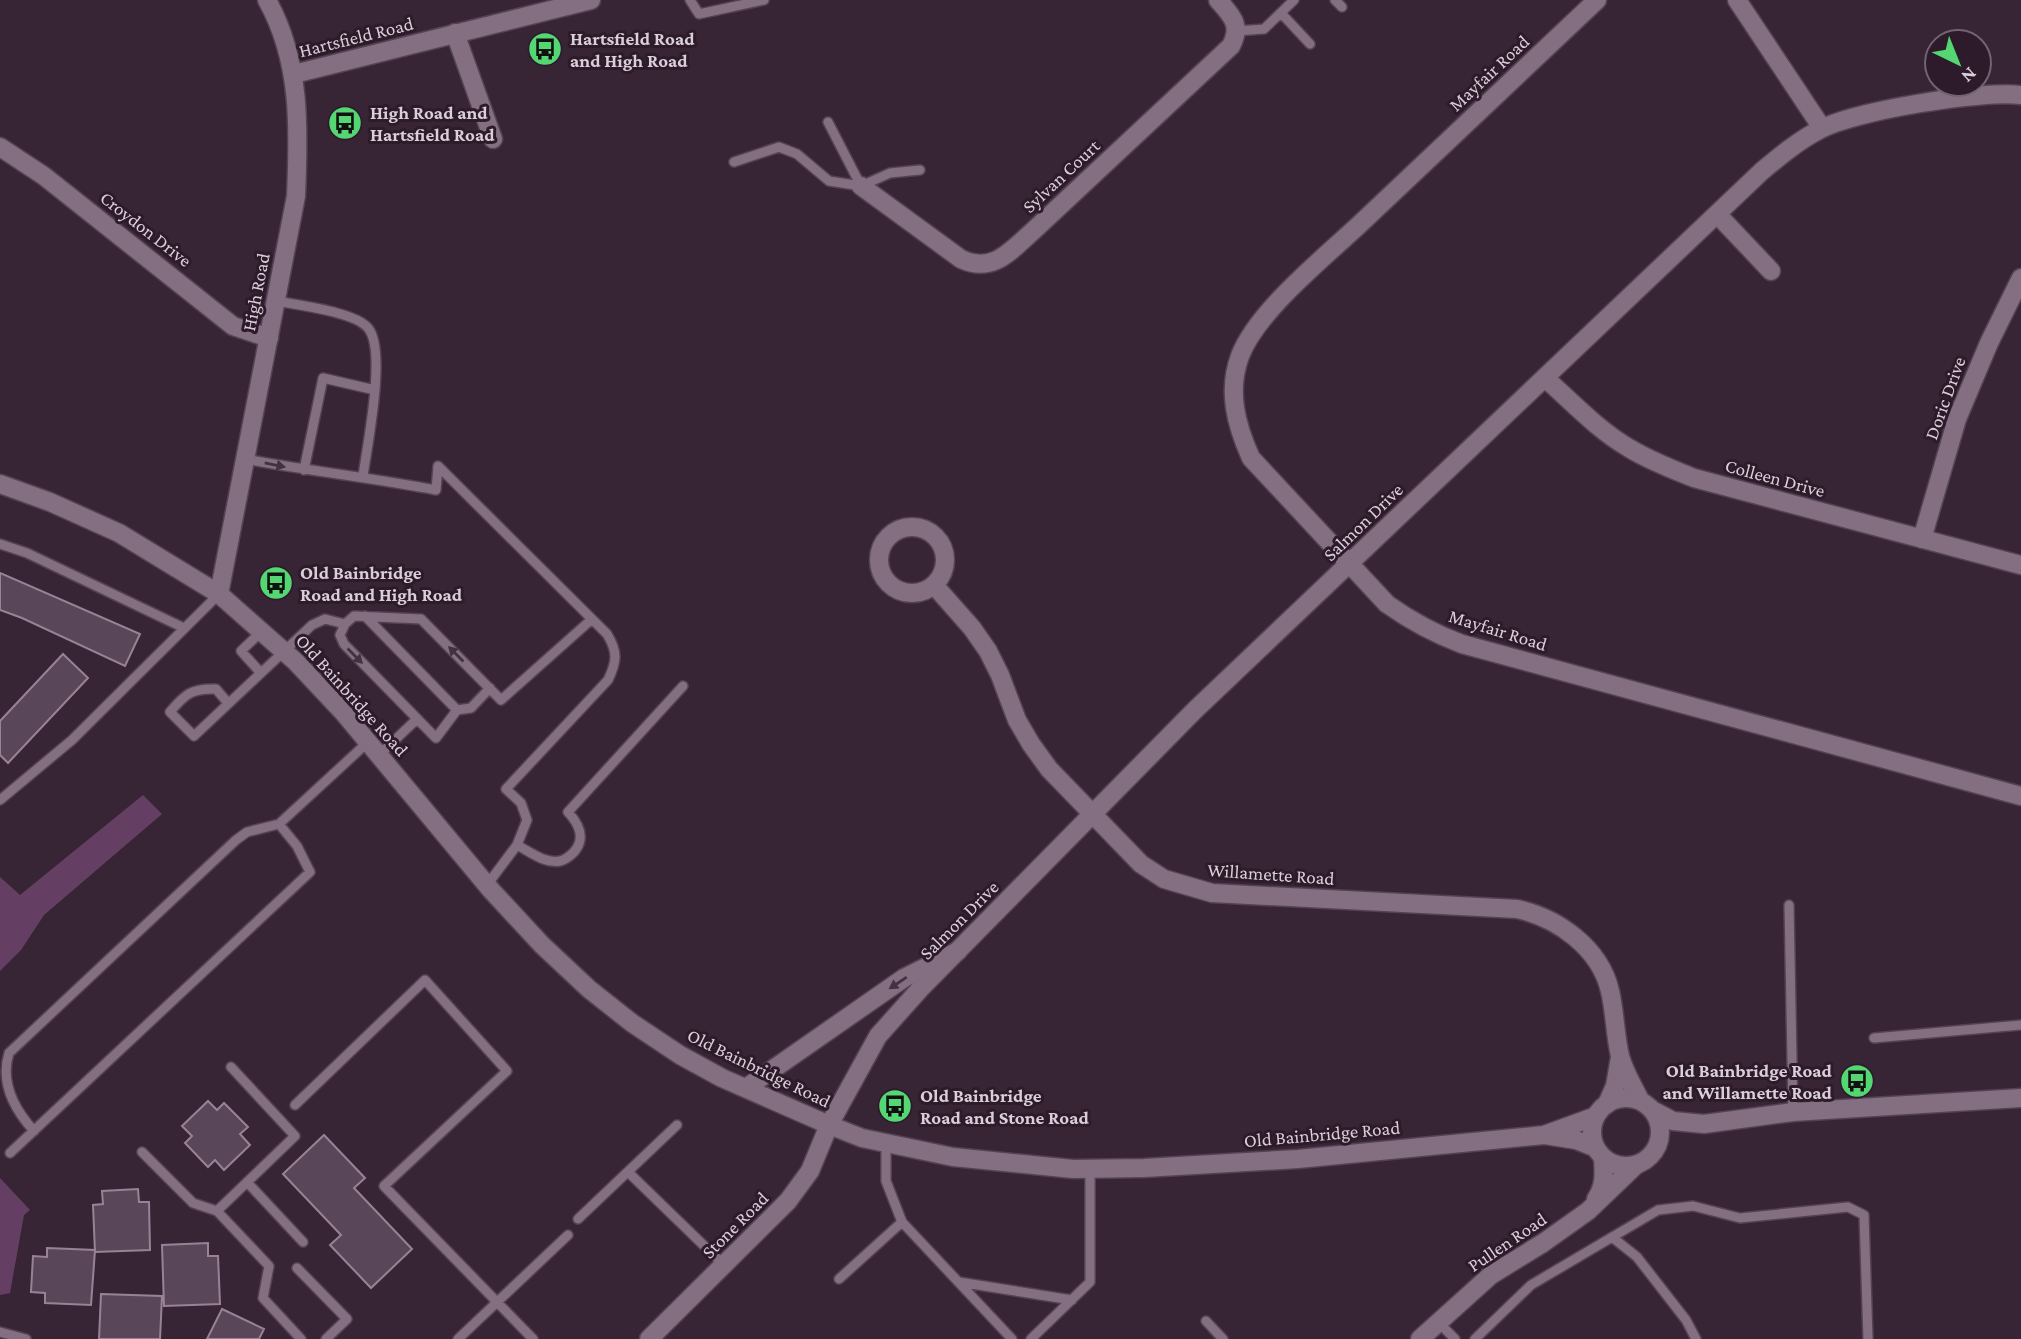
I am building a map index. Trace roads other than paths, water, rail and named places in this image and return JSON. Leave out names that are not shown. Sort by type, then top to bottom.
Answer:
[{"type":"street","name":"High Road","points":[[219,594],[296,196],[299,138],[294,74],[268,0]]},
{"type":"street","name":"Hartsfield Road","points":[[294,74],[591,0]]},
{"type":"street","points":[[1218,0],[1231,15],[1236,31]]},
{"type":"street","name":"Mayfair Road","points":[[1597,0],[1265,316],[1248,339],[1235,372],[1235,413],[1239,432],[1251,458],[1387,604],[1438,635],[2021,796]]},
{"type":"street","points":[[1737,0],[1822,128]]},
{"type":"street","name":"Sylvan Court","points":[[861,186],[961,259],[975,265],[988,264],[1003,256],[1033,231],[1211,64],[1230,46],[1236,31]]},
{"type":"street","points":[[455,33],[493,139]]},
{"type":"street","name":"Salmon Drive","points":[[829,1125],[878,1036],[958,951],[1195,710],[1787,150],[1822,128],[1870,114],[1961,98],[2003,93],[2021,95]]},
{"type":"street","name":"Croydon Drive","points":[[0,147],[73,199],[233,326],[269,338]]},
{"type":"street","points":[[1717,214],[1771,271]]},
{"type":"street","name":"Doric Drive","points":[[1922,539],[1957,419],[1989,343],[2021,278]]},
{"type":"street","name":"Colleen Drive","points":[[1545,378],[1597,425],[1628,448],[1659,464],[1695,478],[2021,565]]},
{"type":"street","name":"Old Bainbridge Road","points":[[0,484],[51,502],[119,533],[219,594],[285,651],[343,712],[487,885],[542,945],[589,989],[632,1023],[680,1055],[829,1125],[862,1138],[953,1157],[1090,1168],[1244,1163],[1544,1135],[1579,1141],[1599,1153]]},
{"type":"street","name":"Willamette Road","points":[[934,585],[972,628],[988,651],[1017,720],[1049,769],[1141,864],[1164,879],[1212,893],[1517,909],[1538,914],[1571,934],[1587,949],[1600,967],[1609,988],[1620,1057],[1614,1089],[1602,1110]]},
{"type":"street","points":[[746,1088],[904,978],[958,951]]},
{"type":"street","name":"Willamette Road","points":[[1620,1057],[1647,1105]]},
{"type":"street","points":[[1647,1105],[1660,1126],[1659,1143],[1650,1157],[1636,1165],[1618,1166],[1599,1153],[1592,1132],[1602,1110],[1618,1099],[1629,1098],[1647,1105],[1674,1121],[1704,1124],[1793,1112],[2021,1098]]},
{"type":"street","name":"Old Bainbridge Road","points":[[1544,1135],[1602,1110]]},
{"type":"street","points":[[1659,1143],[1704,1124]]},
{"type":"street","name":"Stone Road","points":[[649,1339],[789,1201],[810,1171],[829,1125]]},
{"type":"street","name":"Pullen Road","points":[[1588,1211],[1600,1193],[1604,1177],[1599,1153]]},
{"type":"street","name":"Pullen Road","points":[[1420,1339],[1491,1275],[1588,1211],[1636,1165]]},
{"type":"lane","points":[[690,0],[699,14],[764,0]]},
{"type":"lane","points":[[1236,31],[1264,29],[1294,0]]},
{"type":"lane","points":[[1281,13],[1310,44]]},
{"type":"lane","points":[[828,122],[861,186]]},
{"type":"lane","points":[[734,162],[779,147],[797,154],[830,181],[861,186],[890,173],[920,170]]},
{"type":"lane","points":[[276,300],[354,318],[368,327],[375,342],[377,363],[363,476]]},
{"type":"lane","points":[[304,470],[323,378],[375,390]]},
{"type":"lane","points":[[245,459],[304,470],[363,476],[436,490],[438,466],[607,634],[615,646],[617,661],[608,680],[506,789],[521,803],[527,820],[517,845],[487,885]]},
{"type":"lane","points":[[0,544],[27,553],[184,628]]},
{"type":"lane","points":[[0,800],[72,740],[219,594]]},
{"type":"lane","points":[[365,616],[457,710]]},
{"type":"lane","points":[[490,688],[471,708],[457,710],[436,738],[344,644],[340,635],[345,624],[354,617],[421,619],[490,688],[502,700],[592,619]]},
{"type":"lane","points":[[228,703],[216,689],[198,688],[170,712],[194,736],[312,625],[325,619],[345,624]]},
{"type":"lane","points":[[261,673],[241,651],[262,631]]},
{"type":"lane","points":[[517,845],[544,860],[560,861],[569,857],[578,848],[582,835],[577,822],[568,812],[683,686]]},
{"type":"lane","points":[[34,1131],[6,1100],[1,1086],[3,1060],[9,1053],[236,840],[247,831],[279,824],[373,749],[417,719]]},
{"type":"lane","points":[[0,789],[17,786]]},
{"type":"lane","points":[[10,1153],[310,872],[297,846],[279,824]]},
{"type":"lane","points":[[1788,905],[1793,1112]]},
{"type":"lane","points":[[295,1105],[425,980],[507,1071],[384,1186],[533,1339]]},
{"type":"lane","points":[[1874,1038],[2021,1025]]},
{"type":"lane","points":[[216,1211],[295,1136],[231,1067]]},
{"type":"lane","points":[[578,1219],[677,1125]]},
{"type":"lane","points":[[886,1144],[886,1181],[902,1222],[1012,1339]]},
{"type":"lane","points":[[142,1152],[193,1203],[216,1211],[269,1266],[263,1298],[301,1339]]},
{"type":"lane","points":[[1031,1339],[1090,1282],[1090,1168]]},
{"type":"lane","points":[[628,1172],[724,1266]]},
{"type":"lane","points":[[247,1182],[303,1242]]},
{"type":"lane","points":[[1475,1339],[1531,1285],[1658,1210],[1693,1206],[1740,1218],[1848,1208],[1864,1215],[1868,1339]]},
{"type":"lane","points":[[839,1279],[902,1222]]},
{"type":"lane","points":[[458,1339],[568,1235]]},
{"type":"lane","points":[[1612,1237],[1637,1256],[1686,1320],[1696,1339]]},
{"type":"lane","points":[[297,1268],[347,1319],[327,1339]]},
{"type":"lane","points":[[959,1282],[1072,1300]]},
{"type":"lane","points":[[1206,1321],[1223,1339]]},
{"type":"lane","points":[[1438,1322],[1455,1339]]},
{"type":"lane","points":[[0,1332],[26,1339]]},
{"type":"place","name":"Hartsfield Road and High Road","points":[[545,49]]},
{"type":"place","name":"High Road and Hartsfield Road","points":[[345,123]]},
{"type":"place","name":"Old Bainbridge Road and High Road","points":[[276,583]]},
{"type":"place","name":"Old Bainbridge Road and Willamette Road","points":[[1857,1081]]},
{"type":"place","name":"Old Bainbridge Road and Stone Road","points":[[895,1106]]}]
